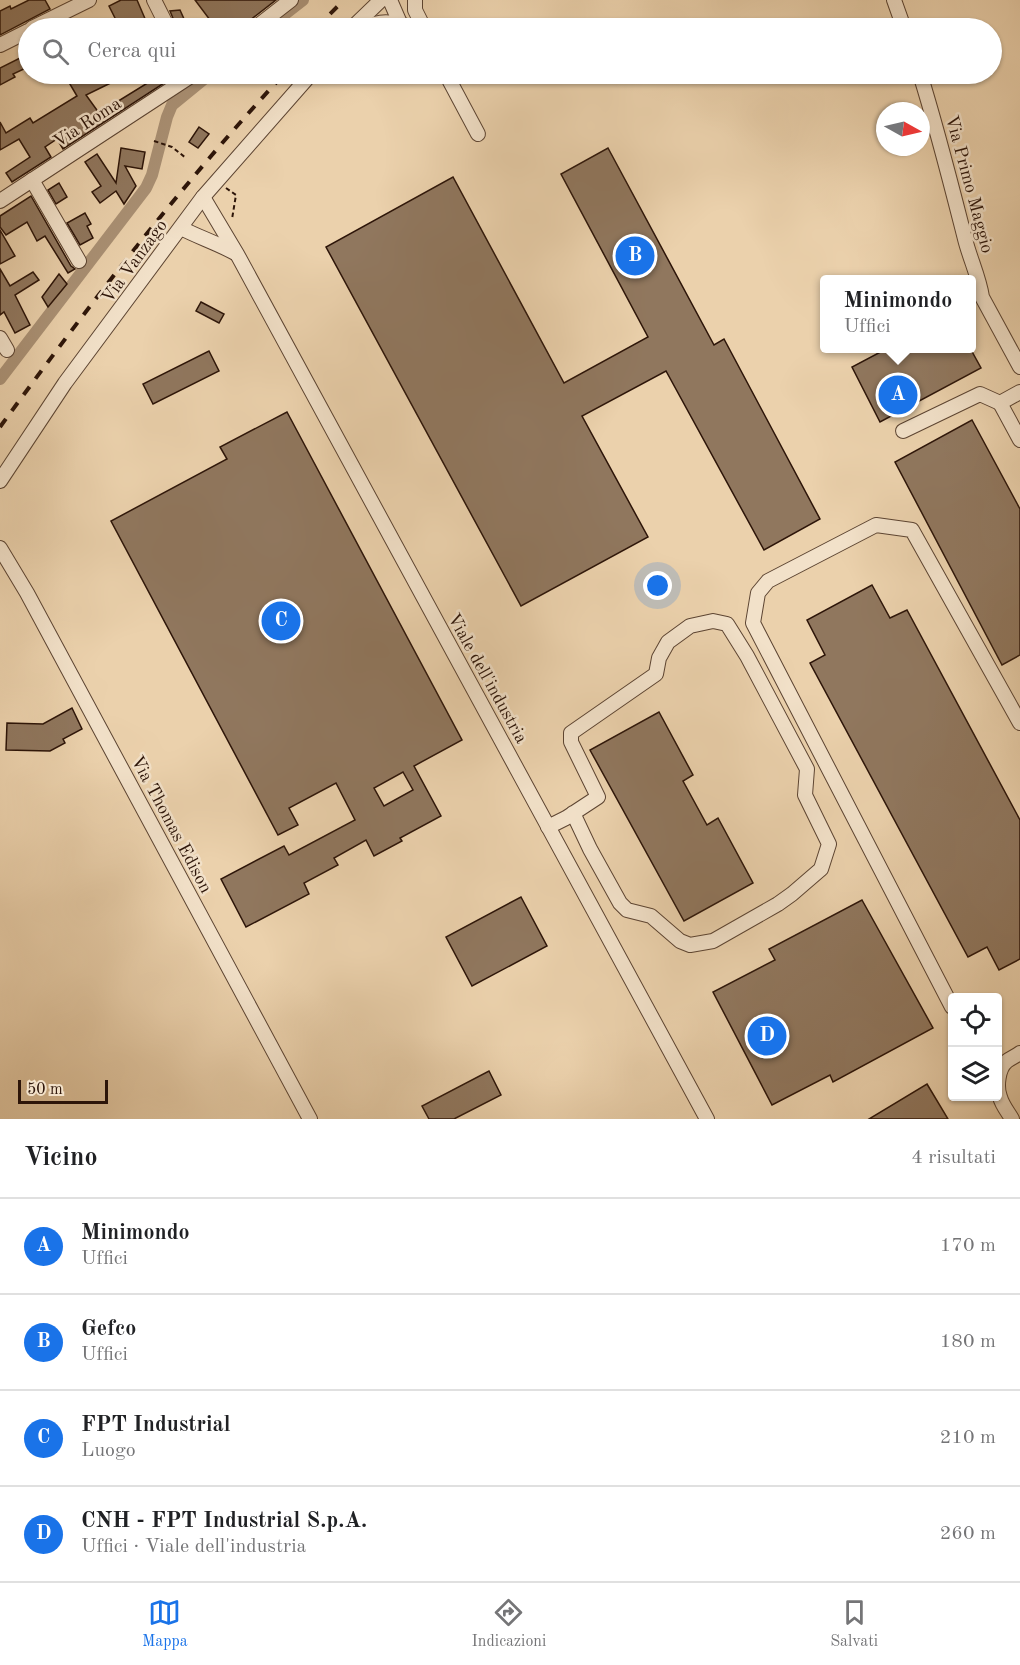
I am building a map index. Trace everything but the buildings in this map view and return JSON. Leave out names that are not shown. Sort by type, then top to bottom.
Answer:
[{"type":"street","points":[[52,18],[89,0]]},
{"type":"street","points":[[154,0],[163,18]]},
{"type":"street","points":[[268,18],[291,0]]},
{"type":"street","points":[[362,18],[381,0]]},
{"type":"street","points":[[390,0],[401,18]]},
{"type":"street","points":[[399,0],[415,5]]},
{"type":"street","points":[[894,0],[900,18]]},
{"type":"street","points":[[0,45],[18,35]]},
{"type":"street","name":"Via Roma","points":[[0,201],[179,84]]},
{"type":"street","name":"Via Vanzago","points":[[0,481],[65,383],[203,197],[302,84]]},
{"type":"street","points":[[451,84],[478,134]]},
{"type":"street","name":"Via Primo Maggio","points":[[923,84],[951,178],[966,243],[982,297],[1020,367]]},
{"type":"street","points":[[32,180],[79,261]]},
{"type":"street","name":"Viale dell'industria","points":[[203,197],[237,254],[707,1119]]},
{"type":"street","points":[[181,228],[218,243],[237,254]]},
{"type":"street","points":[[1000,403],[1020,392]]},
{"type":"street","points":[[903,431],[980,394],[1000,403],[1020,440]]},
{"type":"street","points":[[948,999],[753,623],[758,592],[768,581],[876,525],[912,530],[1020,723]]},
{"type":"street","name":"Via Thomas Edison","points":[[0,548],[5,564],[27,592],[310,1119]]},
{"type":"street","points":[[548,827],[597,797],[571,742],[571,733],[656,674],[659,658],[668,642],[690,626],[712,621],[728,624],[807,769],[805,795],[829,844],[821,869],[792,894],[713,941],[690,945],[680,941],[651,916],[627,910],[620,903],[573,813]]},
{"type":"street","points":[[1002,1068],[1007,1060],[1020,1053]]},
{"type":"street","points":[[1002,1101],[1012,1119]]},
{"type":"path","points":[[154,141],[172,147],[186,158]]},
{"type":"path","points":[[226,188],[236,195],[232,217]]},
{"type":"waterway","points":[[280,18],[303,0]]},
{"type":"waterway","points":[[0,379],[146,188],[152,175],[172,105],[198,84]]},
{"type":"railway","points":[[326,18],[344,0]]},
{"type":"railway","points":[[0,427],[67,336],[172,202],[275,84]]},
{"type":"place","name":"Gefco","points":[[635,256]]},
{"type":"place","name":"Minimondo","points":[[898,395]]},
{"type":"place","name":"FPT Industrial","points":[[281,621]]},
{"type":"place","name":"CNH - FPT Industrial S.p.A.","points":[[767,1036]]}]
